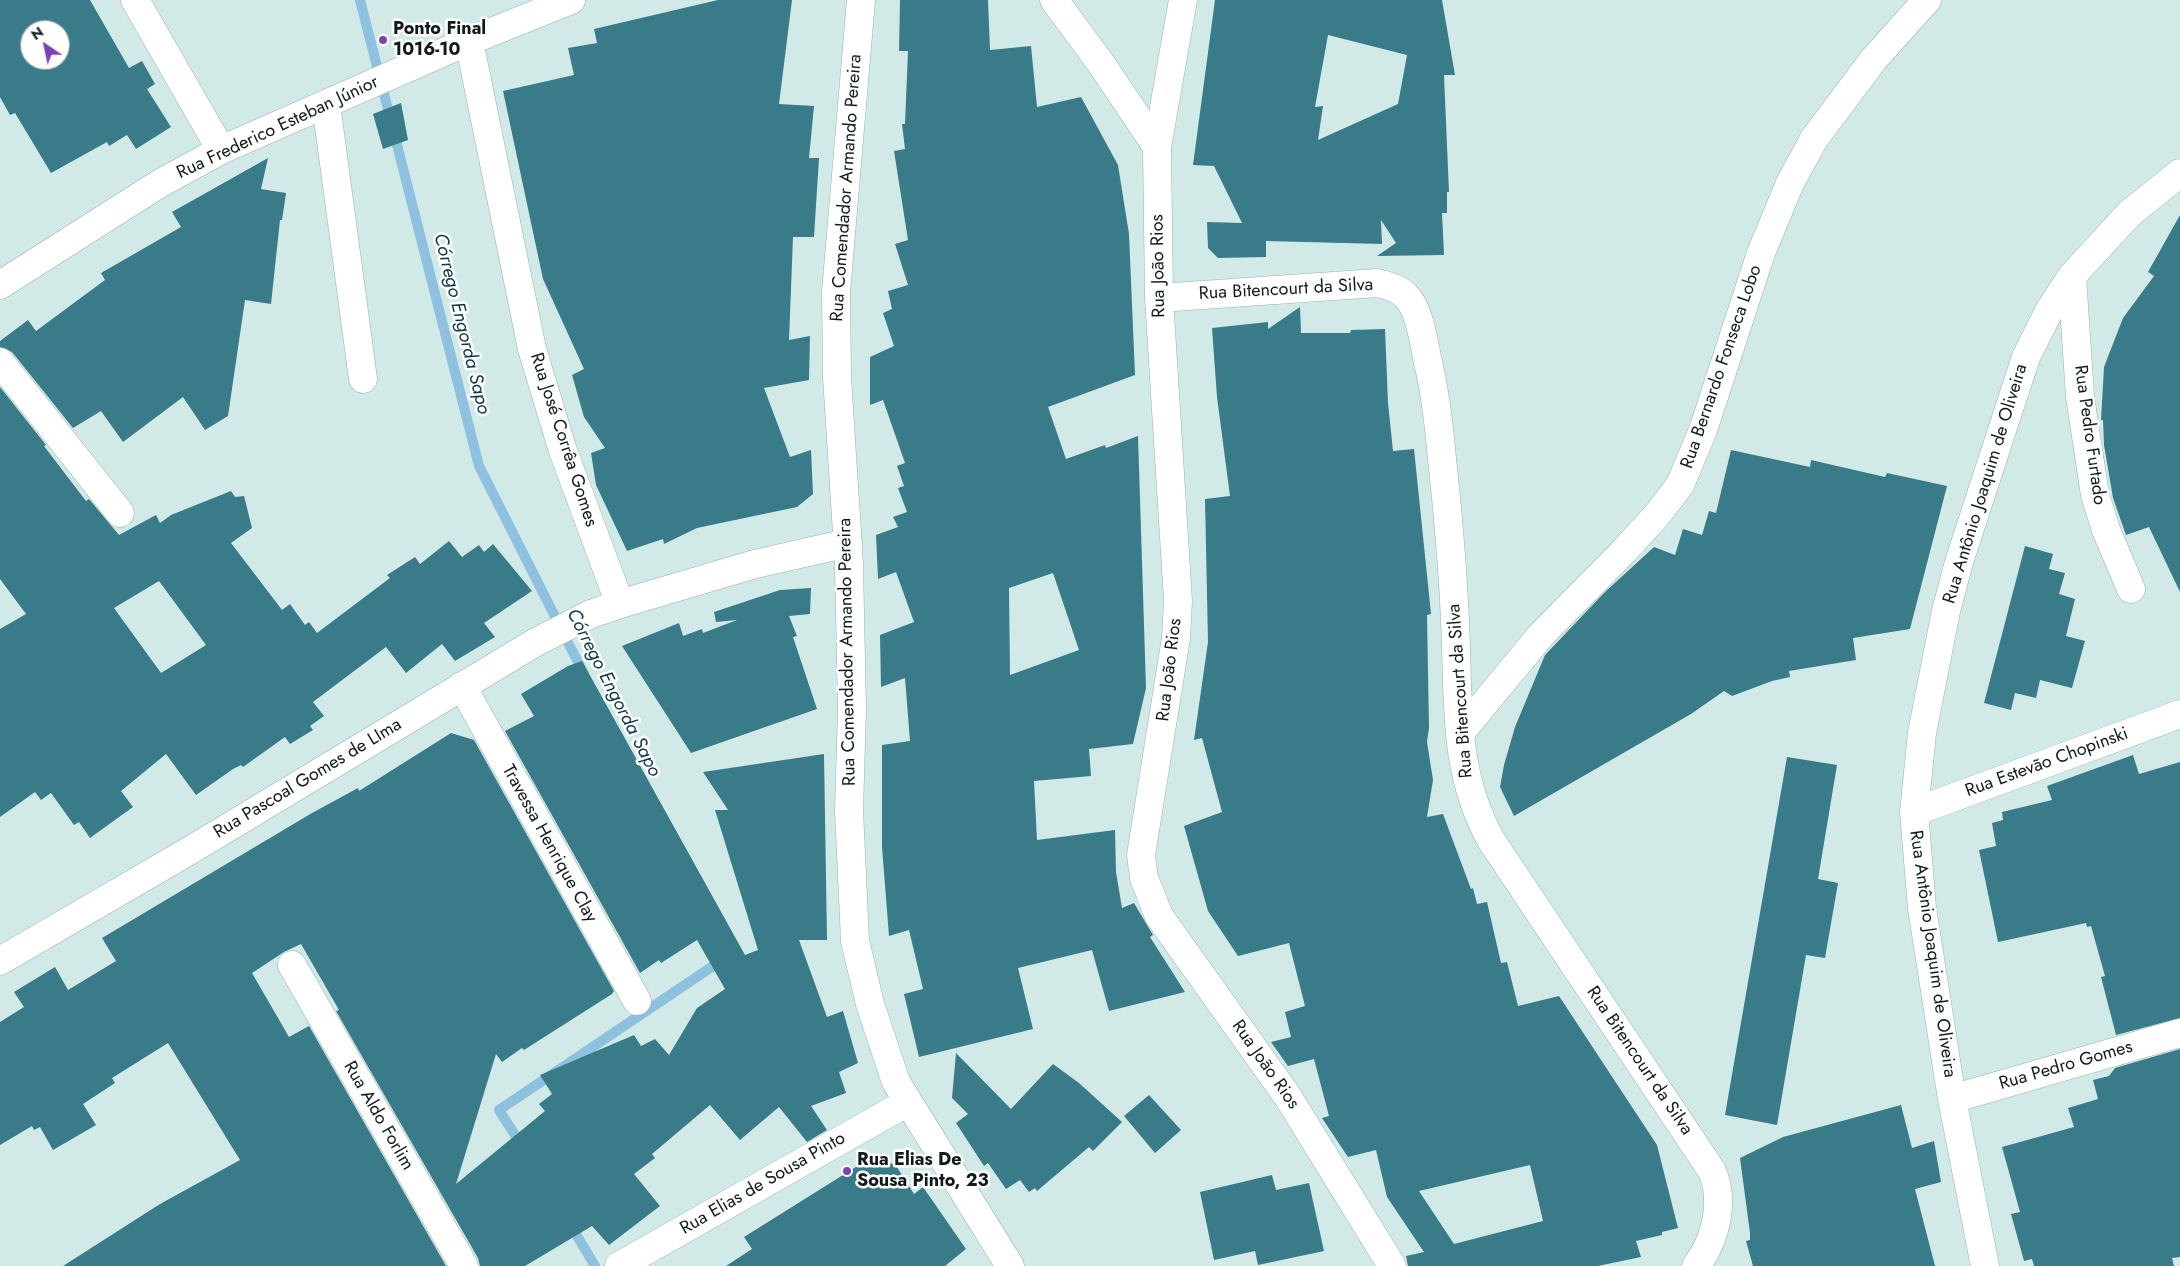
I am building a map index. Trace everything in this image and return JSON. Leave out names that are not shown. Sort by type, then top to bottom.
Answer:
[{"type":"street","points":[[135,0],[221,150]]},
{"type":"street","name":"Rua Frederico Esteban Júnior","points":[[0,285],[159,184],[221,150],[547,6],[572,0]]},
{"type":"street","name":"Rua Comendador Armando Pereira","points":[[861,0],[836,292],[837,377],[848,543],[852,709],[849,810],[855,941],[870,1004],[888,1061],[908,1102],[1010,1266]]},
{"type":"street","points":[[1054,0],[1102,65],[1157,147]]},
{"type":"street","name":"Rua João Rios","points":[[1182,0],[1157,147],[1159,298],[1178,601],[1176,638],[1141,856],[1144,878],[1159,916],[1288,1097],[1392,1266]]},
{"type":"street","name":"Rua Bernardo Fonseca Lobo","points":[[1460,732],[1541,635],[1624,551],[1657,515],[1680,485],[1703,430],[1761,253],[1790,183],[1814,138],[1874,59],[1928,0]]},
{"type":"street","name":"Rua José Corrêa Gomes","points":[[469,41],[532,349],[563,451],[620,604]]},
{"type":"street","points":[[326,104],[363,380]]},
{"type":"street","name":"Rua Antônio Joaquim de Oliveira","points":[[1985,1266],[1952,1099],[1922,908],[1914,812],[1922,732],[1946,611],[1964,545],[2026,357],[2049,310],[2072,276],[2129,214],[2180,173]]},
{"type":"street","name":"Rua Pedro Furtado","points":[[2072,276],[2080,397],[2095,494],[2106,530],[2131,589]]},
{"type":"street","name":"Rua Bitencourt da Silva","points":[[1159,298],[1377,283],[1396,288],[1408,298],[1419,321],[1436,396],[1451,551],[1460,732],[1465,775],[1470,794],[1476,812],[1491,840],[1712,1171],[1717,1182],[1719,1196],[1716,1220],[1703,1256],[1696,1266]]},
{"type":"street","points":[[0,362],[120,513]]},
{"type":"street","points":[[620,604],[755,564],[848,543]]},
{"type":"street","name":"Rua Pascoal Gomes de LIma","points":[[0,961],[189,851],[563,627],[620,604]]},
{"type":"street","name":"Travessa Henrique Clay","points":[[462,686],[637,1001]]},
{"type":"street","name":"Rua Estevão Chopinski","points":[[1914,812],[2180,714]]},
{"type":"street","name":"Rua Aldo Forlim","points":[[292,965],[464,1266]]},
{"type":"street","name":"Rua Pedro Gomes","points":[[1952,1099],[2180,1033]]},
{"type":"street","name":"Rua Elias de Sousa Pinto","points":[[619,1266],[908,1102]]},
{"type":"building","points":[[0,0],[90,0],[129,68],[142,61],[155,84],[147,89],[171,127],[136,149],[127,135],[109,146],[107,142],[51,173],[15,113],[10,115],[0,97]]},
{"type":"building","points":[[718,0],[792,0],[779,104],[814,106],[809,158],[819,158],[814,237],[793,237],[789,340],[810,336],[809,380],[764,388],[790,457],[811,450],[813,494],[797,507],[697,528],[664,544],[663,539],[627,551],[596,485],[591,453],[605,448],[584,417],[572,375],[584,369],[543,279],[503,91],[574,75],[568,48],[597,43],[594,29]]},
{"type":"building","points":[[900,0],[988,0],[990,50],[1031,46],[1037,107],[1081,97],[1118,165],[1129,234],[1135,375],[1048,407],[1066,459],[1105,445],[1106,448],[1138,436],[1146,688],[1133,744],[1089,749],[1091,776],[1034,781],[1037,840],[1115,830],[1116,872],[1122,908],[1134,903],[1153,935],[1150,937],[1185,992],[1109,1011],[1092,950],[1018,968],[1033,1029],[919,1057],[904,994],[923,989],[909,930],[889,936],[882,847],[882,745],[910,741],[905,678],[881,687],[880,635],[914,622],[896,572],[878,579],[876,535],[898,527],[893,517],[907,512],[898,488],[904,486],[897,466],[905,463],[883,400],[870,405],[870,357],[894,346],[883,313],[892,309],[888,291],[908,285],[895,244],[908,240],[894,151],[905,149],[902,124],[905,124],[908,51],[899,51]],"holes":[[[1053,573],[1079,650],[1010,675],[1009,588]]]},
{"type":"building","points":[[1215,0],[1442,0],[1455,75],[1444,75],[1449,192],[1447,192],[1447,213],[1442,213],[1444,255],[1377,256],[1396,243],[1381,220],[1382,244],[1266,241],[1266,257],[1218,258],[1208,248],[1207,222],[1242,223],[1214,166],[1193,165]],"holes":[[[1328,35],[1407,55],[1398,104],[1318,140],[1323,106],[1315,107]]]},
{"type":"building","points":[[401,103],[408,140],[383,149],[373,114]]},
{"type":"building","points":[[268,158],[261,189],[286,193],[282,220],[280,220],[271,304],[245,300],[228,416],[205,430],[183,397],[123,442],[101,411],[73,428],[12,352],[0,347],[0,341],[28,320],[36,331],[105,280],[101,273],[181,227],[172,212]]},
{"type":"building","points":[[2180,215],[2180,592],[2149,527],[2126,535],[2113,498],[2104,445],[2103,420],[2101,420],[2104,367],[2123,318],[2154,276],[2148,272]]},
{"type":"building","points":[[1300,307],[1301,333],[1350,333],[1351,330],[1385,329],[1388,403],[1393,451],[1414,449],[1431,614],[1427,615],[1429,728],[1427,742],[1433,780],[1427,817],[1443,814],[1471,889],[1473,888],[1477,904],[1487,902],[1501,963],[1507,962],[1518,1006],[1559,996],[1657,1145],[1678,1228],[1662,1232],[1662,1235],[1636,1241],[1641,1257],[1598,1266],[1408,1266],[1406,1256],[1424,1252],[1387,1197],[1376,1150],[1348,1157],[1322,1118],[1329,1116],[1314,1059],[1288,1066],[1271,1042],[1291,1037],[1285,1012],[1305,1006],[1289,943],[1238,956],[1208,911],[1184,826],[1222,812],[1202,738],[1194,740],[1208,642],[1205,499],[1230,496],[1217,397],[1212,328],[1268,322],[1268,329]],"holes":[[[1530,1165],[1543,1221],[1454,1244],[1419,1191]]]},
{"type":"building","points":[[0,387],[46,445],[44,446],[86,501],[89,499],[119,535],[156,515],[160,523],[171,515],[231,491],[235,497],[244,496],[252,528],[231,543],[282,610],[290,604],[305,625],[309,622],[317,633],[390,578],[387,575],[415,557],[420,564],[449,541],[462,557],[479,545],[484,552],[493,544],[532,591],[484,623],[495,637],[455,661],[442,644],[406,673],[386,647],[313,702],[324,716],[310,726],[313,730],[290,744],[285,737],[243,767],[241,765],[233,769],[196,795],[166,754],[121,791],[133,807],[90,838],[79,822],[74,825],[51,793],[41,800],[35,792],[0,817],[0,629],[26,614],[0,579]],"holes":[[[159,581],[206,645],[161,673],[114,608]]]},
{"type":"building","points":[[1731,450],[1810,467],[1811,460],[1885,477],[1887,473],[1947,486],[1910,629],[1853,638],[1856,660],[1789,671],[1790,677],[1772,681],[1732,696],[1724,691],[1691,714],[1514,816],[1500,787],[1504,765],[1515,727],[1545,655],[1605,592],[1654,547],[1675,555],[1683,529],[1702,535],[1709,511],[1716,513]]},
{"type":"building","points":[[2025,546],[2053,554],[2049,569],[2065,573],[2059,594],[2075,599],[2066,636],[2085,641],[2072,688],[2040,680],[2036,698],[2015,693],[2011,710],[1984,703]]},
{"type":"building","points":[[811,588],[810,614],[789,616],[797,636],[793,637],[817,709],[691,753],[622,646],[679,623],[683,636],[702,629],[703,633],[737,620],[716,622],[714,612],[780,590]]},
{"type":"building","points":[[582,661],[745,955],[758,950],[715,810],[728,810],[703,772],[824,754],[827,940],[799,940],[827,1017],[843,1011],[858,1063],[839,1072],[846,1093],[811,1106],[827,1130],[807,1142],[779,1107],[740,1140],[710,1105],[652,1154],[655,1158],[634,1174],[660,1206],[609,1245],[592,1226],[525,1266],[480,1266],[478,1258],[336,1011],[339,1010],[301,944],[284,952],[252,973],[289,1037],[309,1026],[446,1266],[63,1266],[160,1204],[240,1160],[168,1043],[112,1078],[115,1083],[83,1104],[96,1125],[53,1150],[40,1127],[34,1130],[32,1126],[0,1145],[0,1022],[24,1007],[14,992],[55,967],[68,990],[116,961],[102,938],[312,813],[358,788],[359,791],[451,733],[474,740],[614,991],[524,1050],[522,1048],[502,1062],[496,1054],[456,1184],[545,1111],[539,1104],[552,1094],[540,1075],[634,1035],[641,1046],[655,1039],[669,1055],[697,1008],[725,989],[697,940],[661,963],[659,960],[640,973],[505,731],[534,716],[521,694],[568,666]]},
{"type":"building","points":[[2133,755],[2139,774],[2180,762],[2180,1018],[2116,1035],[2101,977],[2105,976],[2091,926],[2087,927],[2086,923],[1998,942],[1979,850],[1996,846],[1992,823],[2003,820],[2002,812],[2052,800],[2047,786]]},
{"type":"building","points":[[1787,757],[1837,765],[1818,879],[1838,883],[1825,958],[1806,955],[1777,1125],[1725,1115]]},
{"type":"building","points":[[2180,1049],[2180,1257],[2172,1258],[2174,1266],[2034,1266],[2032,1259],[2024,1261],[2011,1214],[2020,1212],[2002,1147],[2074,1127],[2068,1108],[2098,1099],[2093,1080],[2109,1076],[2115,1068]]},
{"type":"building","points":[[956,1053],[1011,1109],[1053,1064],[1079,1083],[1122,1122],[1093,1151],[1089,1147],[1037,1191],[1035,1188],[1029,1192],[1020,1180],[1006,1189],[988,1163],[984,1166],[956,1123],[968,1114],[952,1098]]},
{"type":"building","points":[[1149,1095],[1181,1130],[1155,1153],[1124,1116]]},
{"type":"building","points":[[1901,1105],[1912,1148],[1934,1141],[1941,1182],[1915,1189],[1935,1266],[1753,1266],[1746,1241],[1750,1240],[1750,1233],[1740,1158],[1783,1137]]},
{"type":"building","points":[[867,1160],[895,1164],[914,1194],[923,1187],[966,1249],[945,1266],[726,1266],[752,1249],[744,1237]]},
{"type":"building","points":[[1272,1175],[1276,1190],[1309,1183],[1324,1251],[1258,1265],[1255,1251],[1214,1260],[1200,1192]]},
{"type":"waterway","name":"Córrego Engorda Sapo","points":[[360,0],[479,466],[584,674]]},
{"type":"waterway","name":"Córrego Engorda Sapo","points":[[522,1146],[499,1110],[722,960]]},
{"type":"waterway","name":"Córrego Engorda Sapo","points":[[570,1224],[595,1266]]},
{"type":"place","name":"Ponto Final 1016-10","points":[[383,40]]},
{"type":"place","name":"Rua Elias De Sousa Pinto, 23","points":[[847,1171]]}]
